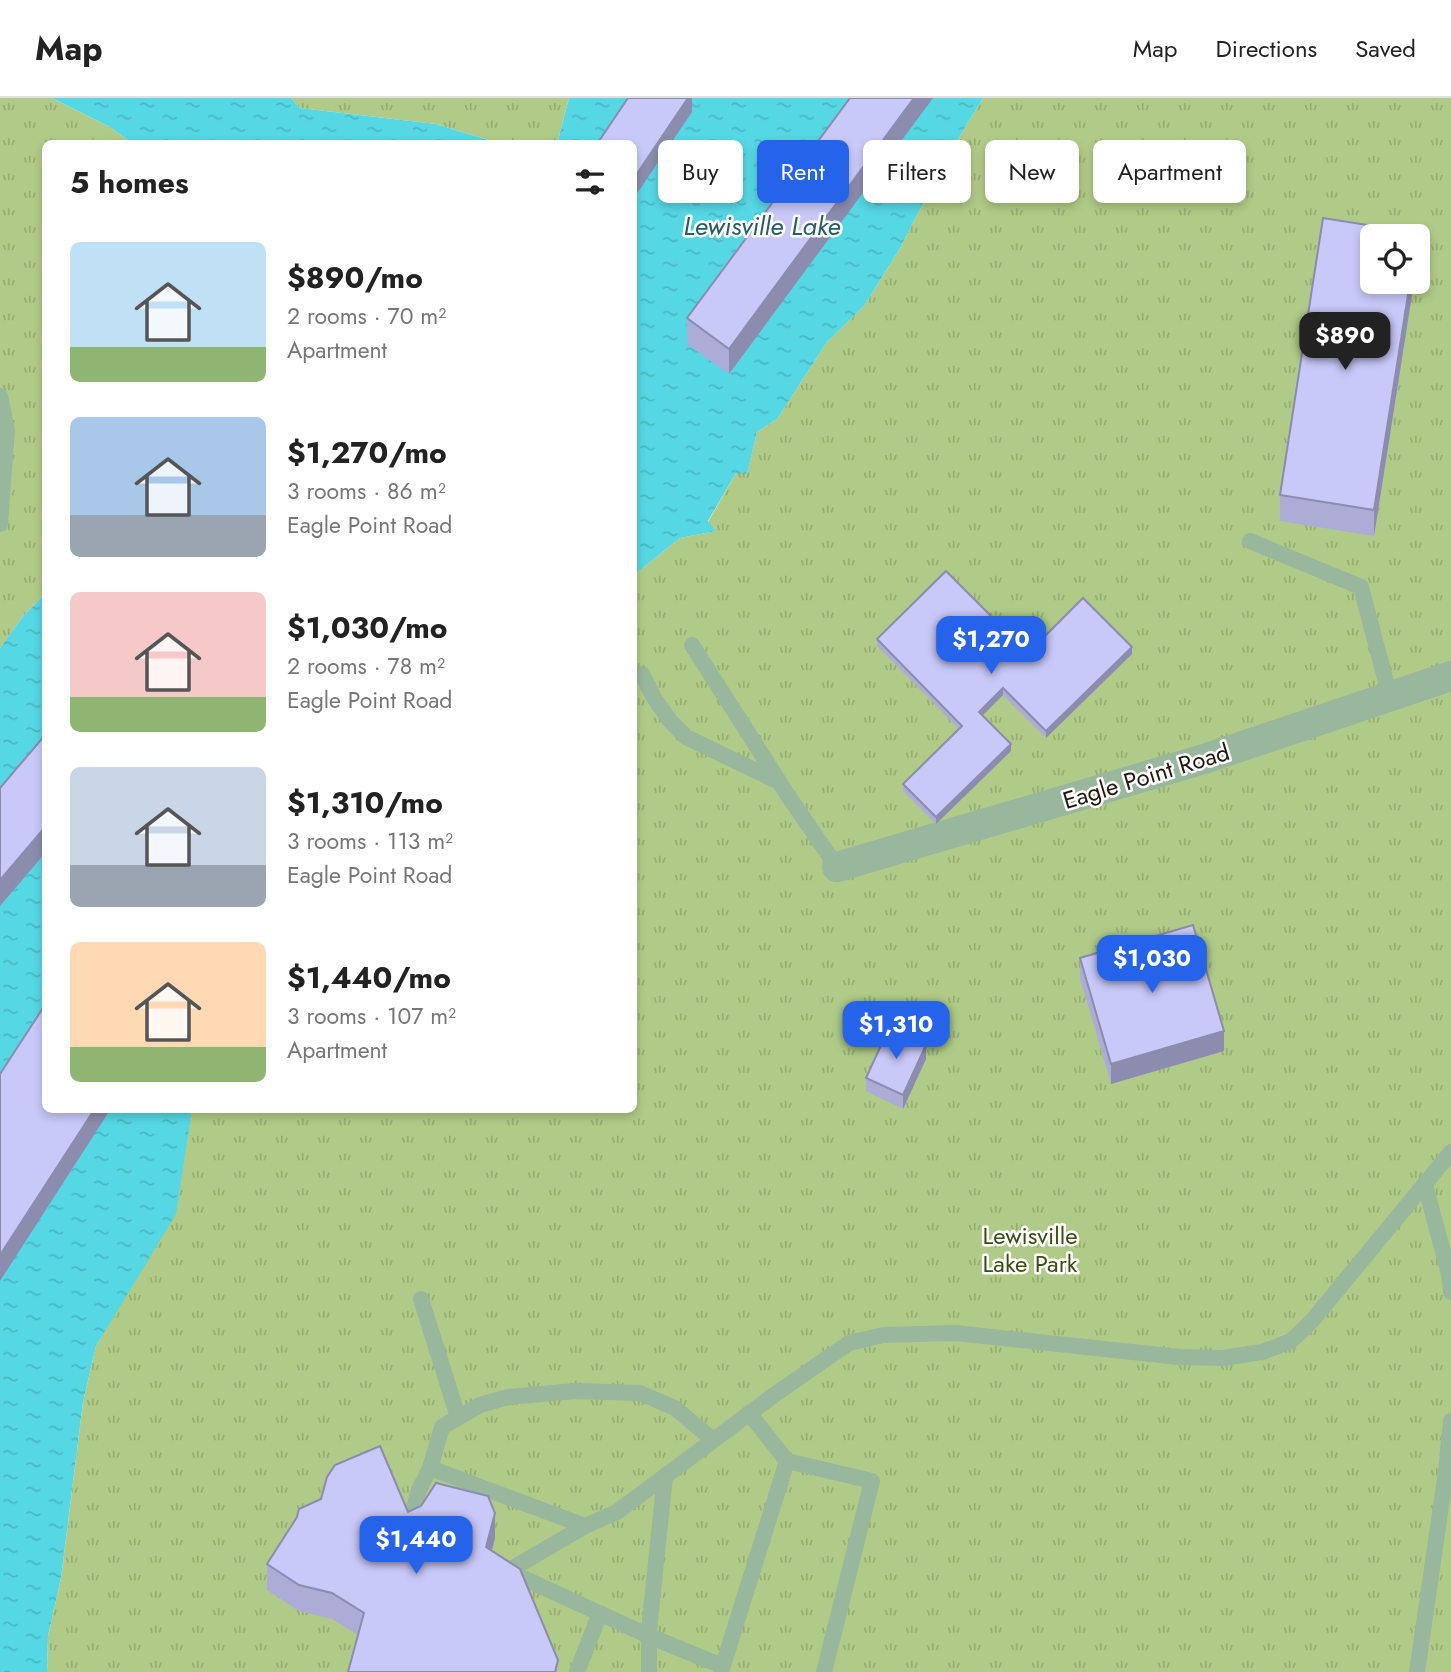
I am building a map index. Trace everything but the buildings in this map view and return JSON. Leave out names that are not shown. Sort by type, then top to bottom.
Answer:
[{"type":"street","name":"Eagle Point Road","points":[[837,867],[1204,759],[1451,676]]},
{"type":"lane","points":[[0,396],[7,430],[0,524]]},
{"type":"lane","points":[[1250,541],[1361,587],[1390,697]]},
{"type":"lane","points":[[692,645],[837,867]]},
{"type":"lane","points":[[642,674],[654,698],[686,737],[779,782]]},
{"type":"lane","points":[[508,1571],[585,1526],[617,1512],[749,1413],[849,1343],[883,1335],[954,1334],[1179,1357],[1223,1358],[1262,1353],[1291,1341],[1311,1322],[1451,1152]]},
{"type":"lane","points":[[1425,1185],[1449,1274],[1451,1292]]},
{"type":"lane","points":[[421,1299],[458,1417]]},
{"type":"lane","points":[[424,1528],[413,1511],[442,1427],[480,1405],[508,1397],[575,1391],[640,1393],[675,1408],[713,1440]]},
{"type":"lane","points":[[749,1413],[787,1461],[872,1481],[824,1672]]},
{"type":"lane","points":[[1417,1672],[1451,1421]]},
{"type":"lane","points":[[489,1563],[721,1669],[787,1461]]},
{"type":"lane","points":[[430,1468],[585,1526]]},
{"type":"lane","points":[[649,1672],[649,1636],[665,1476]]},
{"type":"lane","points":[[577,1672],[600,1613]]},
{"type":"green space","points":[[0,98],[52,98],[110,127],[128,140],[42,140],[42,597],[24,615],[0,648]]},
{"type":"green space","points":[[291,98],[569,98],[558,140],[488,140],[436,124],[300,108]]},
{"type":"green space","name":"Lewisville Lake Park","points":[[983,98],[1451,98],[1451,1672],[47,1672],[48,1636],[61,1578],[83,1402],[96,1346],[129,1289],[184,1154],[191,1113],[637,1113],[637,573],[680,538],[716,531],[708,522],[736,473],[747,473],[757,432],[777,419],[827,342],[864,306],[899,250],[923,203],[971,203],[971,140],[958,140]]},
{"type":"water","points":[[52,98],[291,98],[300,108],[436,124],[488,140],[128,140],[110,127]]},
{"type":"water","name":"Lewisville Lake","points":[[569,98],[983,98],[958,140],[863,140],[863,203],[923,203],[899,250],[864,306],[827,342],[777,419],[757,432],[747,474],[736,473],[708,521],[716,531],[680,538],[637,573],[637,140],[558,140]]},
{"type":"water","points":[[42,597],[42,1113],[192,1113],[176,1214],[96,1346],[83,1402],[61,1578],[48,1636],[47,1672],[0,1672],[0,648],[24,615]]}]
